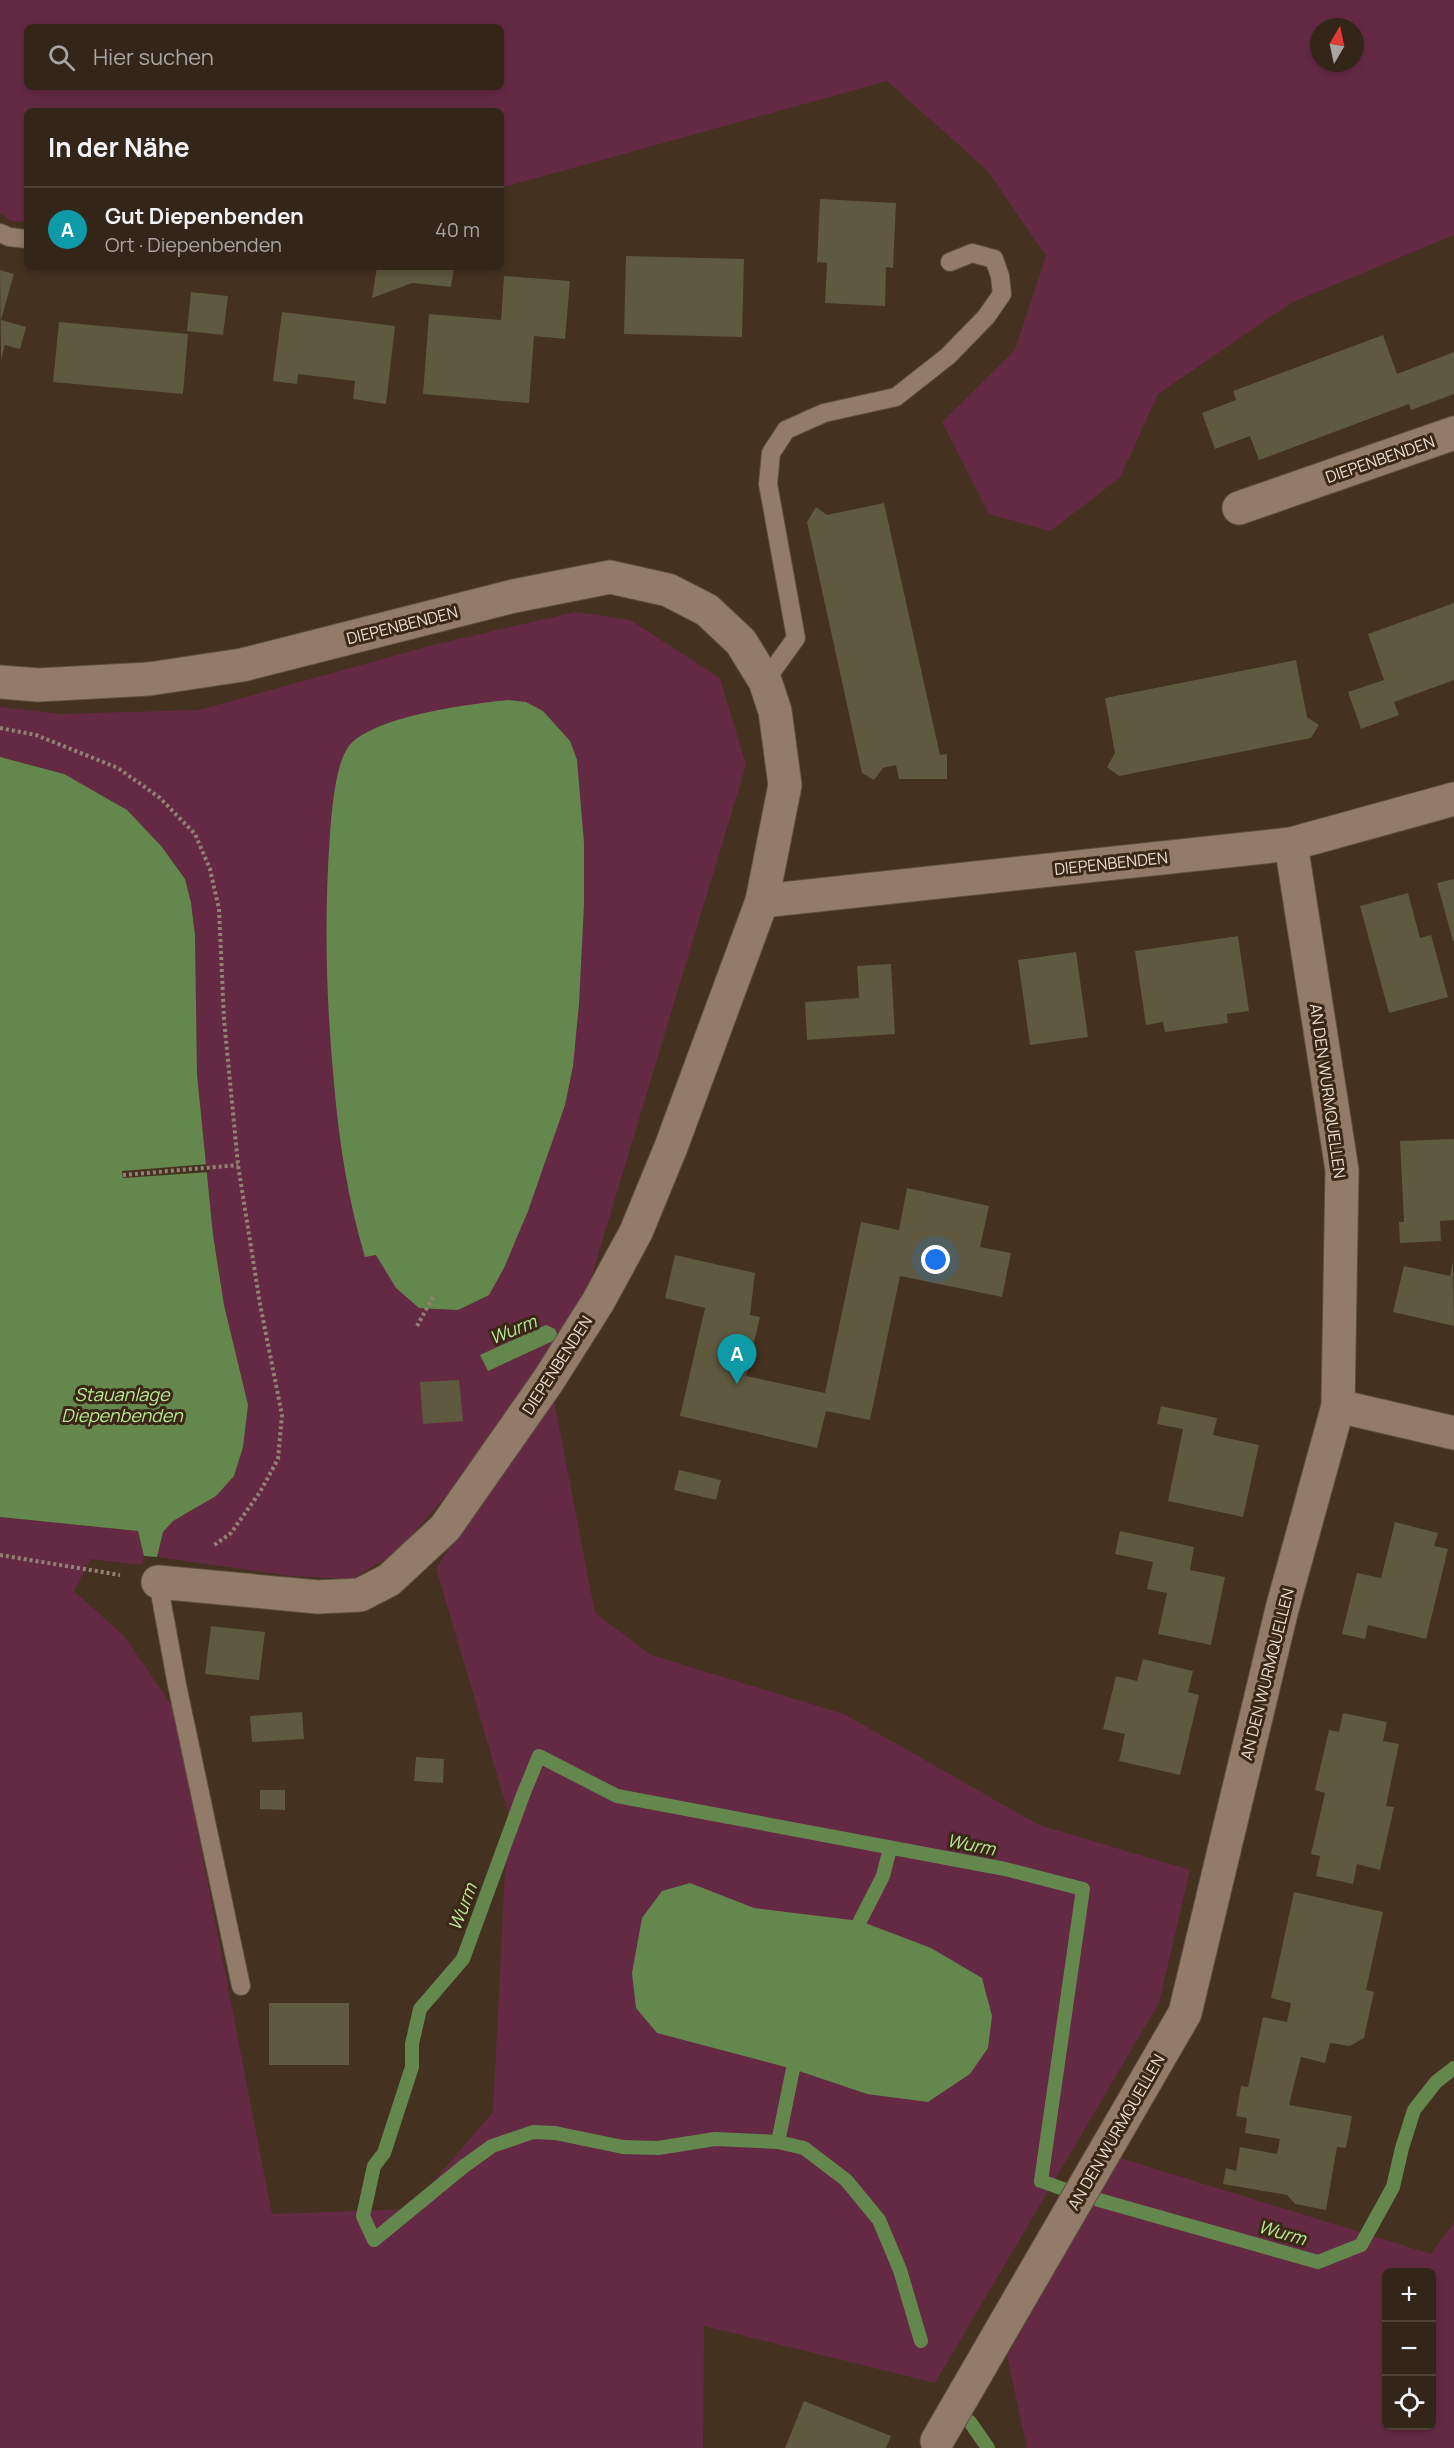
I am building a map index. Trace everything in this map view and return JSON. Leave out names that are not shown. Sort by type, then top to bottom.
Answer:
[{"type":"street","name":"DIEPENBENDEN","points":[[1239,508],[1454,433]]},
{"type":"street","name":"DIEPENBENDEN","points":[[0,682],[38,685],[149,679],[242,665],[514,596],[610,577],[668,590],[707,610],[741,642],[765,681],[775,711],[785,785],[762,901],[671,1147],[636,1232],[598,1302],[548,1381],[445,1528],[389,1580],[360,1595],[318,1597],[158,1582]]},
{"type":"street","name":"DIEPENBENDEN","points":[[762,901],[1291,844],[1454,799]]},
{"type":"street","name":"AN DEN WURMQUELLEN","points":[[937,2441],[1185,2013],[1282,1609],[1338,1406],[1342,1170],[1291,844]]},
{"type":"street","points":[[1338,1406],[1454,1432]]},
{"type":"lane","points":[[0,233],[9,237],[24,239]]},
{"type":"lane","points":[[765,681],[796,638],[768,484],[771,453],[786,430],[824,413],[896,397],[948,356],[986,317],[1002,294],[1000,276],[994,259],[972,253],[950,262]]},
{"type":"lane","points":[[158,1582],[177,1685],[241,1986]]},
{"type":"path","points":[[0,728],[36,735],[118,768],[160,798],[195,834],[210,869],[219,909],[224,1019],[238,1165],[260,1304],[282,1415],[278,1459],[260,1492],[231,1533],[197,1558],[158,1582],[0,1555]]},
{"type":"path","points":[[123,1175],[238,1165]]},
{"type":"path","points":[[417,1326],[434,1295]]},
{"type":"shaded area","points":[[0,0],[1454,0],[1454,235],[1291,303],[1158,394],[1120,478],[1050,531],[989,514],[942,422],[1015,350],[1046,256],[987,170],[887,81],[504,187],[504,108],[24,108],[24,222],[11,221],[0,213]]},
{"type":"shaded area","points":[[575,612],[630,620],[720,678],[746,765],[588,1288],[560,1340],[464,1475],[397,1552],[352,1579],[291,1576],[157,1557],[163,1532],[173,1521],[216,1496],[224,1305],[213,1235],[197,1074],[195,935],[191,903],[185,879],[162,847],[64,774],[0,757],[0,707],[59,714],[199,710],[433,645]]},
{"type":"shaded area","points":[[553,1395],[595,1613],[651,1655],[844,1714],[1039,1825],[1190,1870],[1159,2003],[935,2383],[704,2326],[703,2448],[0,2448],[0,1517],[138,1531],[144,1556],[142,1565],[91,1559],[74,1591],[125,1637],[174,1709],[272,2214],[410,2209],[493,2112],[508,1812],[436,1568]]},
{"type":"shaded area","points":[[1120,2158],[1431,2254],[1454,2222],[1454,2448],[1027,2448],[1007,2356]]},
{"type":"water","points":[[508,700],[526,702],[543,711],[570,741],[577,760],[584,843],[584,904],[573,1066],[565,1105],[528,1211],[504,1268],[489,1295],[458,1310],[419,1308],[396,1288],[376,1255],[365,1257],[345,1171],[331,1052],[327,958],[328,865],[335,788],[344,754],[349,746],[361,736],[400,719],[423,713]]},
{"type":"water","name":"Stauanlage Diepenbenden","points":[[0,757],[64,774],[127,810],[162,847],[185,879],[191,903],[195,935],[197,1074],[213,1235],[224,1305],[248,1405],[243,1447],[234,1476],[216,1496],[173,1521],[163,1532],[157,1557],[144,1556],[138,1531],[0,1517]]},
{"type":"water","points":[[546,1325],[555,1329],[557,1334],[555,1340],[488,1371],[480,1355]]},
{"type":"water","points":[[690,1883],[754,1908],[860,1921],[931,1948],[982,1978],[992,2016],[988,2048],[970,2074],[928,2102],[867,2094],[793,2069],[657,2033],[636,2008],[632,1973],[642,1918],[662,1891]]},
{"type":"pier","points":[[209,1164],[210,1172],[123,1178],[122,1171]]},
{"type":"building","points":[[820,199],[896,203],[893,268],[886,267],[885,306],[825,303],[827,263],[817,262]]},
{"type":"building","points":[[626,256],[744,259],[742,337],[624,334]]},
{"type":"building","points":[[0,270],[14,274],[1,320],[26,327],[20,349],[5,345],[1,360]]},
{"type":"building","points":[[377,270],[454,270],[451,287],[412,283],[372,298]]},
{"type":"building","points":[[504,276],[570,281],[565,339],[534,336],[529,403],[423,394],[429,314],[501,320]]},
{"type":"building","points":[[191,292],[228,296],[223,335],[187,331]]},
{"type":"building","points":[[282,312],[395,326],[386,404],[353,399],[355,381],[298,374],[297,384],[273,381]]},
{"type":"building","points":[[59,322],[188,334],[183,394],[53,382]]},
{"type":"building","points":[[1383,335],[1397,374],[1454,352],[1454,394],[1411,410],[1409,404],[1259,460],[1250,436],[1215,449],[1202,413],[1236,400],[1233,391]]},
{"type":"building","points":[[884,503],[940,755],[947,754],[947,779],[899,779],[896,765],[883,768],[874,780],[862,773],[807,522],[816,507],[827,515]]},
{"type":"building","points":[[1454,603],[1454,680],[1394,702],[1399,715],[1361,729],[1348,692],[1384,680],[1368,634]]},
{"type":"building","points":[[1296,660],[1307,717],[1319,725],[1311,738],[1119,776],[1107,767],[1115,753],[1105,698]]},
{"type":"building","points":[[1454,879],[1454,941],[1453,941],[1437,883]]},
{"type":"building","points":[[1408,893],[1420,938],[1431,935],[1448,997],[1389,1013],[1360,906]]},
{"type":"building","points":[[1238,936],[1249,1011],[1227,1014],[1228,1023],[1165,1032],[1163,1022],[1146,1025],[1135,951]]},
{"type":"building","points":[[1076,952],[1088,1037],[1030,1045],[1018,960]]},
{"type":"building","points":[[891,964],[895,1034],[807,1040],[805,1002],[859,998],[857,966]]},
{"type":"building","points":[[1454,1139],[1454,1220],[1440,1221],[1441,1241],[1400,1243],[1399,1222],[1404,1222],[1400,1141]]},
{"type":"building","points":[[907,1188],[989,1206],[980,1247],[1011,1253],[1002,1297],[900,1276],[870,1420],[826,1411],[817,1448],[680,1416],[705,1308],[665,1298],[675,1255],[755,1273],[750,1315],[760,1317],[746,1376],[825,1393],[861,1222],[899,1230]]},
{"type":"building","points":[[1453,1261],[1454,1326],[1393,1312],[1404,1266],[1450,1276]]},
{"type":"building","points":[[459,1380],[463,1421],[423,1424],[420,1382]]},
{"type":"building","points":[[1161,1406],[1217,1418],[1213,1435],[1259,1445],[1243,1517],[1168,1501],[1183,1429],[1157,1424]]},
{"type":"building","points":[[679,1470],[721,1480],[716,1500],[674,1490]]},
{"type":"building","points":[[1395,1522],[1438,1533],[1434,1546],[1448,1549],[1426,1639],[1368,1625],[1365,1639],[1342,1634],[1357,1573],[1381,1578]]},
{"type":"building","points":[[1120,1531],[1194,1547],[1190,1570],[1225,1577],[1211,1645],[1158,1634],[1167,1593],[1147,1589],[1153,1562],[1115,1554]]},
{"type":"building","points":[[211,1626],[265,1632],[259,1680],[205,1674]]},
{"type":"building","points":[[1143,1659],[1193,1671],[1188,1692],[1199,1695],[1180,1775],[1119,1761],[1125,1734],[1103,1729],[1116,1676],[1137,1681]]},
{"type":"building","points":[[302,1712],[304,1739],[252,1742],[250,1716]]},
{"type":"building","points":[[1343,1713],[1387,1722],[1383,1741],[1399,1744],[1386,1806],[1394,1807],[1380,1870],[1357,1864],[1353,1884],[1316,1876],[1320,1856],[1311,1854],[1325,1793],[1315,1790],[1329,1730],[1339,1732]]},
{"type":"building","points":[[416,1757],[444,1759],[443,1783],[414,1781]]},
{"type":"building","points":[[260,1790],[285,1790],[285,1810],[260,1809]]},
{"type":"building","points":[[1294,1892],[1383,1912],[1366,1990],[1374,1992],[1364,2038],[1350,2046],[1330,2043],[1325,2063],[1301,2057],[1289,2105],[1352,2116],[1346,2148],[1337,2147],[1326,2210],[1295,2204],[1287,2195],[1223,2184],[1226,2168],[1236,2171],[1240,2147],[1277,2154],[1280,2139],[1245,2133],[1247,2118],[1236,2116],[1241,2086],[1248,2087],[1263,2017],[1287,2022],[1291,2003],[1271,1998]]},
{"type":"building","points":[[269,2003],[349,2003],[349,2065],[269,2065]]},
{"type":"building","points":[[804,2401],[891,2436],[886,2448],[785,2448]]},
{"type":"waterway","name":"Wurm","points":[[921,2341],[900,2270],[879,2220],[846,2180],[804,2148],[778,2142],[715,2139],[658,2148],[623,2147],[555,2133],[533,2132],[492,2146],[374,2240],[363,2216],[374,2166],[384,2153],[412,2067],[412,2044],[420,2009],[463,1959],[539,1756],[617,1796],[1005,1869],[1083,1889],[1041,2181],[1072,2192]]},
{"type":"waterway","points":[[860,1921],[883,1876],[890,1848]]},
{"type":"waterway","name":"Wurm","points":[[1099,2200],[1318,2262],[1361,2245],[1393,2187],[1414,2110],[1436,2082],[1454,2068]]},
{"type":"waterway","points":[[778,2142],[793,2069]]},
{"type":"waterway","name":"Wurm","points":[[970,2422],[988,2448]]},
{"type":"place","name":"Gut Diepenbenden","points":[[737,1384]]}]
